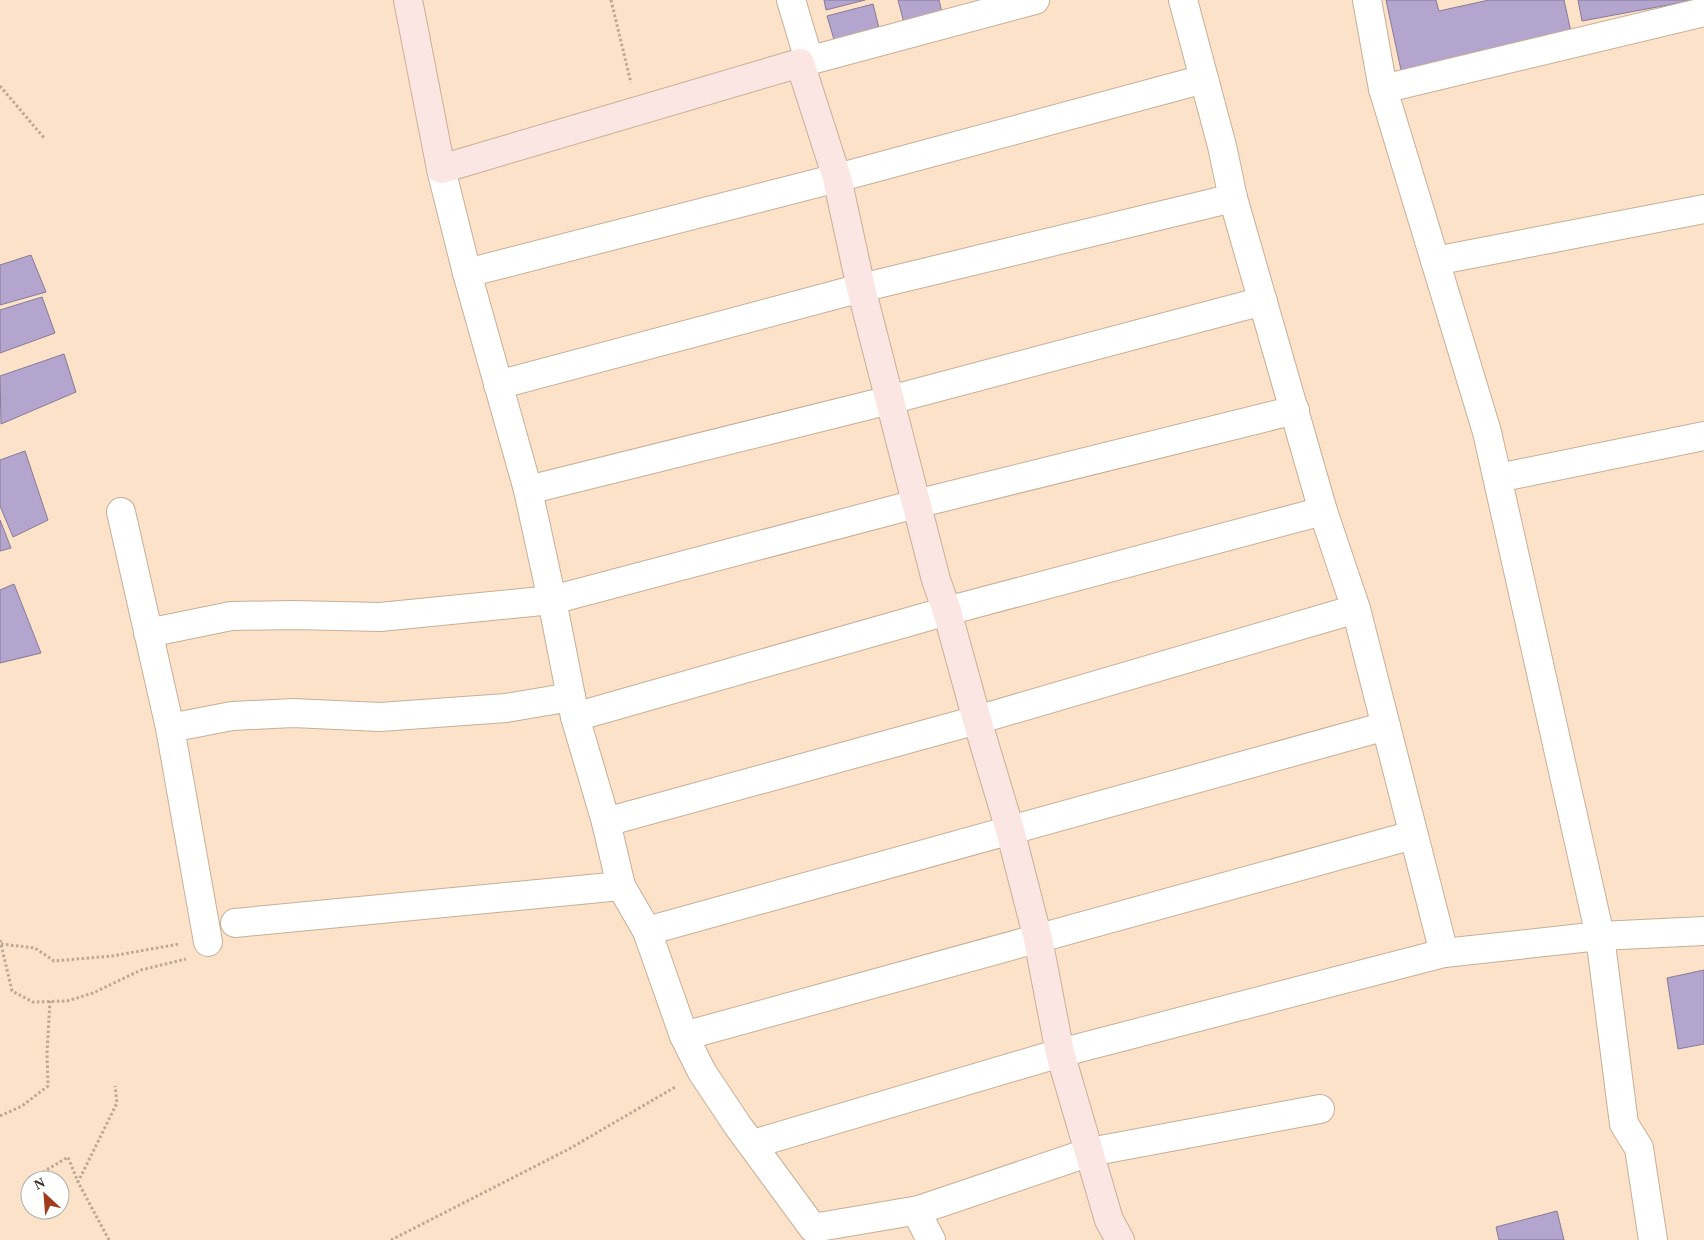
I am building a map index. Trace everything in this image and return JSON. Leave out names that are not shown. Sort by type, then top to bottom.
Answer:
[{"type":"street","points":[[408,0],[441,169],[467,273],[528,490],[573,707],[606,822],[621,886],[647,931],[684,1036],[702,1072],[813,1228],[919,1210],[1090,1152],[1320,1109]]},
{"type":"street","points":[[791,0],[805,61],[837,178],[861,288],[916,504],[936,580],[947,611],[1010,830],[1038,938],[1060,1053],[1114,1238]]},
{"type":"street","points":[[441,169],[805,61],[1035,0]]},
{"type":"street","points":[[1183,0],[1222,146],[1233,198],[1323,511],[1356,609],[1444,953]]},
{"type":"street","points":[[1367,0],[1382,89],[1488,432],[1600,936],[1624,1124],[1639,1148],[1653,1240]]},
{"type":"street","points":[[1382,89],[1704,12]]},
{"type":"street","points":[[467,273],[837,178],[1204,79]]},
{"type":"street","points":[[498,385],[861,288],[1233,198]]},
{"type":"street","points":[[1435,261],[1704,209]]},
{"type":"street","points":[[528,490],[890,400],[1263,301]]},
{"type":"street","points":[[148,634],[231,616],[292,614],[380,616],[552,600],[916,504],[1295,410]]},
{"type":"street","points":[[1498,478],[1704,436]]},
{"type":"street","points":[[170,728],[232,716],[293,713],[380,717],[506,708],[573,707],[947,611],[1323,511]]},
{"type":"street","points":[[122,512],[170,728],[197,950]]},
{"type":"street","points":[[606,822],[977,720],[1356,609]]},
{"type":"street","points":[[647,931],[1386,726]]},
{"type":"street","points":[[684,1036],[1413,835]]},
{"type":"street","points":[[235,923],[621,886]]},
{"type":"street","points":[[752,1144],[1060,1053],[1444,953],[1600,936],[1704,931]]},
{"type":"street","points":[[919,1210],[917,1213],[931,1240]]},
{"type":"path","points":[[611,0],[638,111]]},
{"type":"path","points":[[0,86],[45,139]]},
{"type":"path","points":[[1,942],[35,948],[54,961],[112,956],[167,946],[197,950],[141,970],[93,993],[67,1000],[34,1002],[12,991],[1,942]]},
{"type":"path","points":[[0,1116],[22,1106],[48,1086],[47,1053],[50,1001]]},
{"type":"path","points":[[392,1240],[569,1149],[702,1072]]},
{"type":"path","points":[[78,1182],[117,1103],[115,1086]]},
{"type":"path","points":[[47,1170],[68,1157],[78,1182],[109,1240]]},
{"type":"building","points":[[824,0],[865,0],[826,10]]},
{"type":"building","points":[[898,0],[939,0],[942,13],[904,23]]},
{"type":"building","points":[[1386,0],[1436,0],[1439,11],[1489,0],[1564,0],[1571,32],[1401,70]]},
{"type":"building","points":[[1578,0],[1695,0],[1582,21]]},
{"type":"building","points":[[873,4],[880,32],[835,43],[827,16]]},
{"type":"building","points":[[31,255],[46,292],[0,305],[0,265]]},
{"type":"building","points":[[42,297],[55,333],[0,353],[0,310]]},
{"type":"building","points":[[64,354],[76,392],[1,424],[0,376]]},
{"type":"building","points":[[25,451],[48,520],[13,537],[0,506],[0,460]]},
{"type":"building","points":[[0,520],[11,548],[0,551]]},
{"type":"building","points":[[14,584],[41,653],[0,663],[0,590]]},
{"type":"building","points":[[1704,970],[1704,1044],[1678,1049],[1667,978]]},
{"type":"building","points":[[1557,1211],[1564,1240],[1499,1240],[1496,1227]]}]
